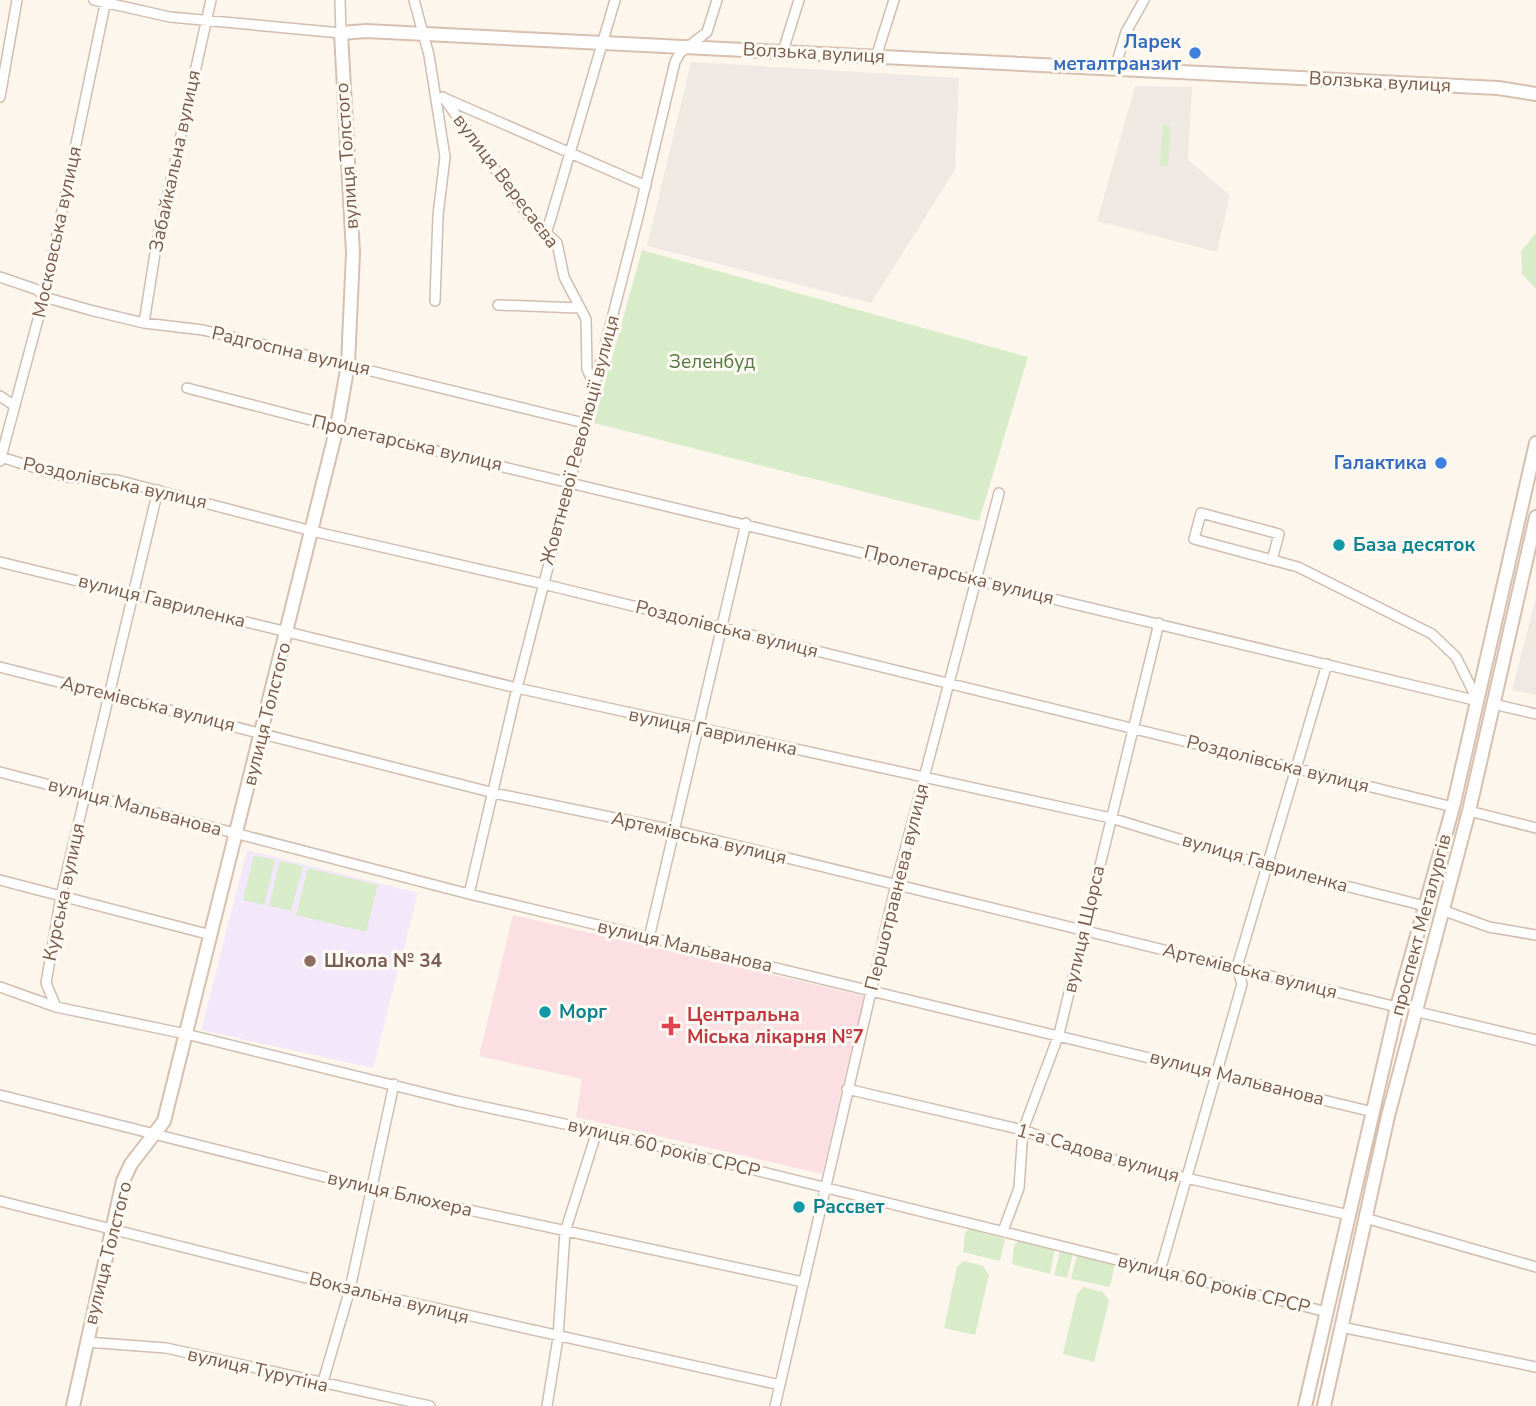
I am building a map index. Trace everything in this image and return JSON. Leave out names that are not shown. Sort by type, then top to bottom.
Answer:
[{"type":"street","points":[[0,97],[17,0]]},
{"type":"street","name":"Волзька вулиця","points":[[94,0],[206,22],[341,33],[690,46],[1497,88],[1536,94]]},
{"type":"street","name":"Забайкальна вулиця","points":[[144,323],[156,247],[211,0]]},
{"type":"street","name":"вулиця Толстого","points":[[73,1406],[123,1181],[131,1164],[164,1121],[337,427],[348,364],[353,253],[340,0]]},
{"type":"street","points":[[414,0],[416,18],[424,34],[440,96],[445,157],[438,215],[435,301]]},
{"type":"street","points":[[547,231],[615,0]]},
{"type":"street","name":"Жовтневої Революції вулиця","points":[[469,894],[517,688],[646,186],[675,62],[680,52],[708,32],[717,0]]},
{"type":"street","points":[[783,51],[799,0]]},
{"type":"street","points":[[876,57],[894,0]]},
{"type":"street","points":[[1115,68],[1126,32],[1144,0]]},
{"type":"street","name":"Московська вулиця","points":[[1,459],[44,297],[106,1]]},
{"type":"street","points":[[440,96],[646,186]]},
{"type":"street","name":"вулиця Вересаєва","points":[[440,96],[528,215],[557,243],[564,277],[586,319],[587,369],[594,386]]},
{"type":"street","name":"Радгоспна вулиця","points":[[0,276],[38,290],[44,297],[144,323],[203,330],[584,423]]},
{"type":"street","points":[[498,305],[579,308]]},
{"type":"street","name":"Пролетарська вулиця","points":[[187,388],[337,427],[746,523],[1478,701]]},
{"type":"street","points":[[0,397],[15,406]]},
{"type":"street","name":"проспект Металургів","points":[[1307,1401],[1397,1007],[1453,807],[1532,481],[1536,443]]},
{"type":"street","name":"Роздолівська вулиця","points":[[1,459],[65,477],[117,480],[312,531],[543,584],[1453,807]]},
{"type":"street","name":"Курська вулиця","points":[[56,1007],[46,983],[61,896],[158,490]]},
{"type":"street","name":"Першотравнева вулиця","points":[[775,1406],[896,884],[999,493]]},
{"type":"street","points":[[1272,560],[1279,534],[1201,513],[1194,539],[1272,560],[1298,567],[1432,634],[1456,657],[1478,701],[1536,715]]},
{"type":"street","name":"проспект Металургів","points":[[1325,1402],[1388,1116],[1469,811],[1536,517]]},
{"type":"street","points":[[649,938],[746,523]]},
{"type":"street","name":"вулиця Гавриленка","points":[[0,562],[517,688],[1111,818],[1267,866],[1425,906]]},
{"type":"street","name":"вулиця Щорса","points":[[1003,1231],[1020,1188],[1023,1130],[1059,1034],[1159,623]]},
{"type":"street","points":[[1160,1271],[1242,984],[1237,967],[1327,664]]},
{"type":"street","name":"Артемівська вулиця","points":[[0,667],[494,793],[673,830],[1397,1007]]},
{"type":"street","name":"вулиця Мальванова","points":[[0,772],[469,894],[1059,1034],[1373,1112]]},
{"type":"street","points":[[1453,807],[1536,828]]},
{"type":"street","points":[[0,880],[211,935]]},
{"type":"street","points":[[1425,906],[1489,927],[1536,935]]},
{"type":"street","name":"вулиця 60 років СРСР","points":[[0,987],[56,1007],[186,1034],[597,1131],[1327,1312]]},
{"type":"street","points":[[1397,1007],[1536,1040]]},
{"type":"street","points":[[322,1385],[350,1289],[394,1084]]},
{"type":"street","name":"1-а Садова вулиця","points":[[847,1089],[1023,1130],[1077,1150],[1186,1178],[1349,1215]]},
{"type":"street","name":"вулиця Блюхера","points":[[0,1095],[156,1132],[194,1146],[372,1189],[803,1282]]},
{"type":"street","points":[[1373,1112],[1388,1116]]},
{"type":"street","points":[[547,1406],[558,1338],[565,1232],[597,1131]]},
{"type":"street","name":"Вокзальна вулиця","points":[[0,1201],[350,1289],[558,1338],[780,1385]]},
{"type":"street","points":[[1349,1215],[1536,1267]]},
{"type":"street","points":[[1327,1312],[1342,1322],[1536,1367]]},
{"type":"street","name":"вулиця Турутіна","points":[[86,1342],[166,1348],[322,1385],[429,1406]]},
{"type":"street","points":[[1307,1401],[1325,1402]]},
{"type":"shaded area","points":[[691,62],[959,78],[955,170],[871,303],[647,246]]},
{"type":"shaded area","points":[[1135,86],[1192,87],[1188,160],[1230,195],[1217,252],[1097,221]]},
{"type":"shaded area","points":[[1536,597],[1536,695],[1512,690]]},
{"type":"shaded area","name":"Школа № 34","points":[[247,850],[418,893],[373,1068],[201,1030]]},
{"type":"shaded area","name":"Центральна Міська лікарня №7","points":[[513,915],[864,996],[822,1174],[576,1117],[582,1079],[479,1056]]},
{"type":"green space","points":[[1163,124],[1170,127],[1168,166],[1160,166]]},
{"type":"green space","points":[[1536,233],[1536,289],[1522,274],[1521,251]]},
{"type":"green space","name":"Зеленбуд","points":[[642,250],[1028,357],[979,521],[594,423]]},
{"type":"green space","points":[[254,855],[275,860],[264,905],[243,900]]},
{"type":"green space","points":[[280,861],[303,866],[291,911],[269,906]]},
{"type":"green space","points":[[308,868],[378,885],[366,932],[296,915]]},
{"type":"green space","points":[[969,1229],[1005,1239],[1000,1261],[963,1252],[965,1233]]},
{"type":"green space","points":[[1018,1241],[1055,1249],[1050,1274],[1012,1264],[1014,1245]]},
{"type":"green space","points":[[1060,1251],[1073,1254],[1067,1278],[1054,1275]]},
{"type":"green space","points":[[1077,1254],[1115,1264],[1110,1287],[1071,1279]]},
{"type":"green space","points":[[964,1261],[983,1266],[989,1275],[975,1335],[944,1328],[957,1267]]},
{"type":"green space","points":[[1083,1287],[1103,1292],[1109,1301],[1094,1362],[1063,1354],[1077,1294]]},
{"type":"place","name":"Ларек металтранзит","points":[[1195,53]]},
{"type":"place","name":"Галактика","points":[[1441,463]]},
{"type":"place","name":"База десяток","points":[[1339,545]]},
{"type":"place","name":"Школа № 34","points":[[310,961]]},
{"type":"place","name":"Морг","points":[[545,1012]]},
{"type":"place","name":"Центральна Міська лікарня №7","points":[[671,1026]]},
{"type":"place","name":"Рассвет","points":[[799,1207]]}]
